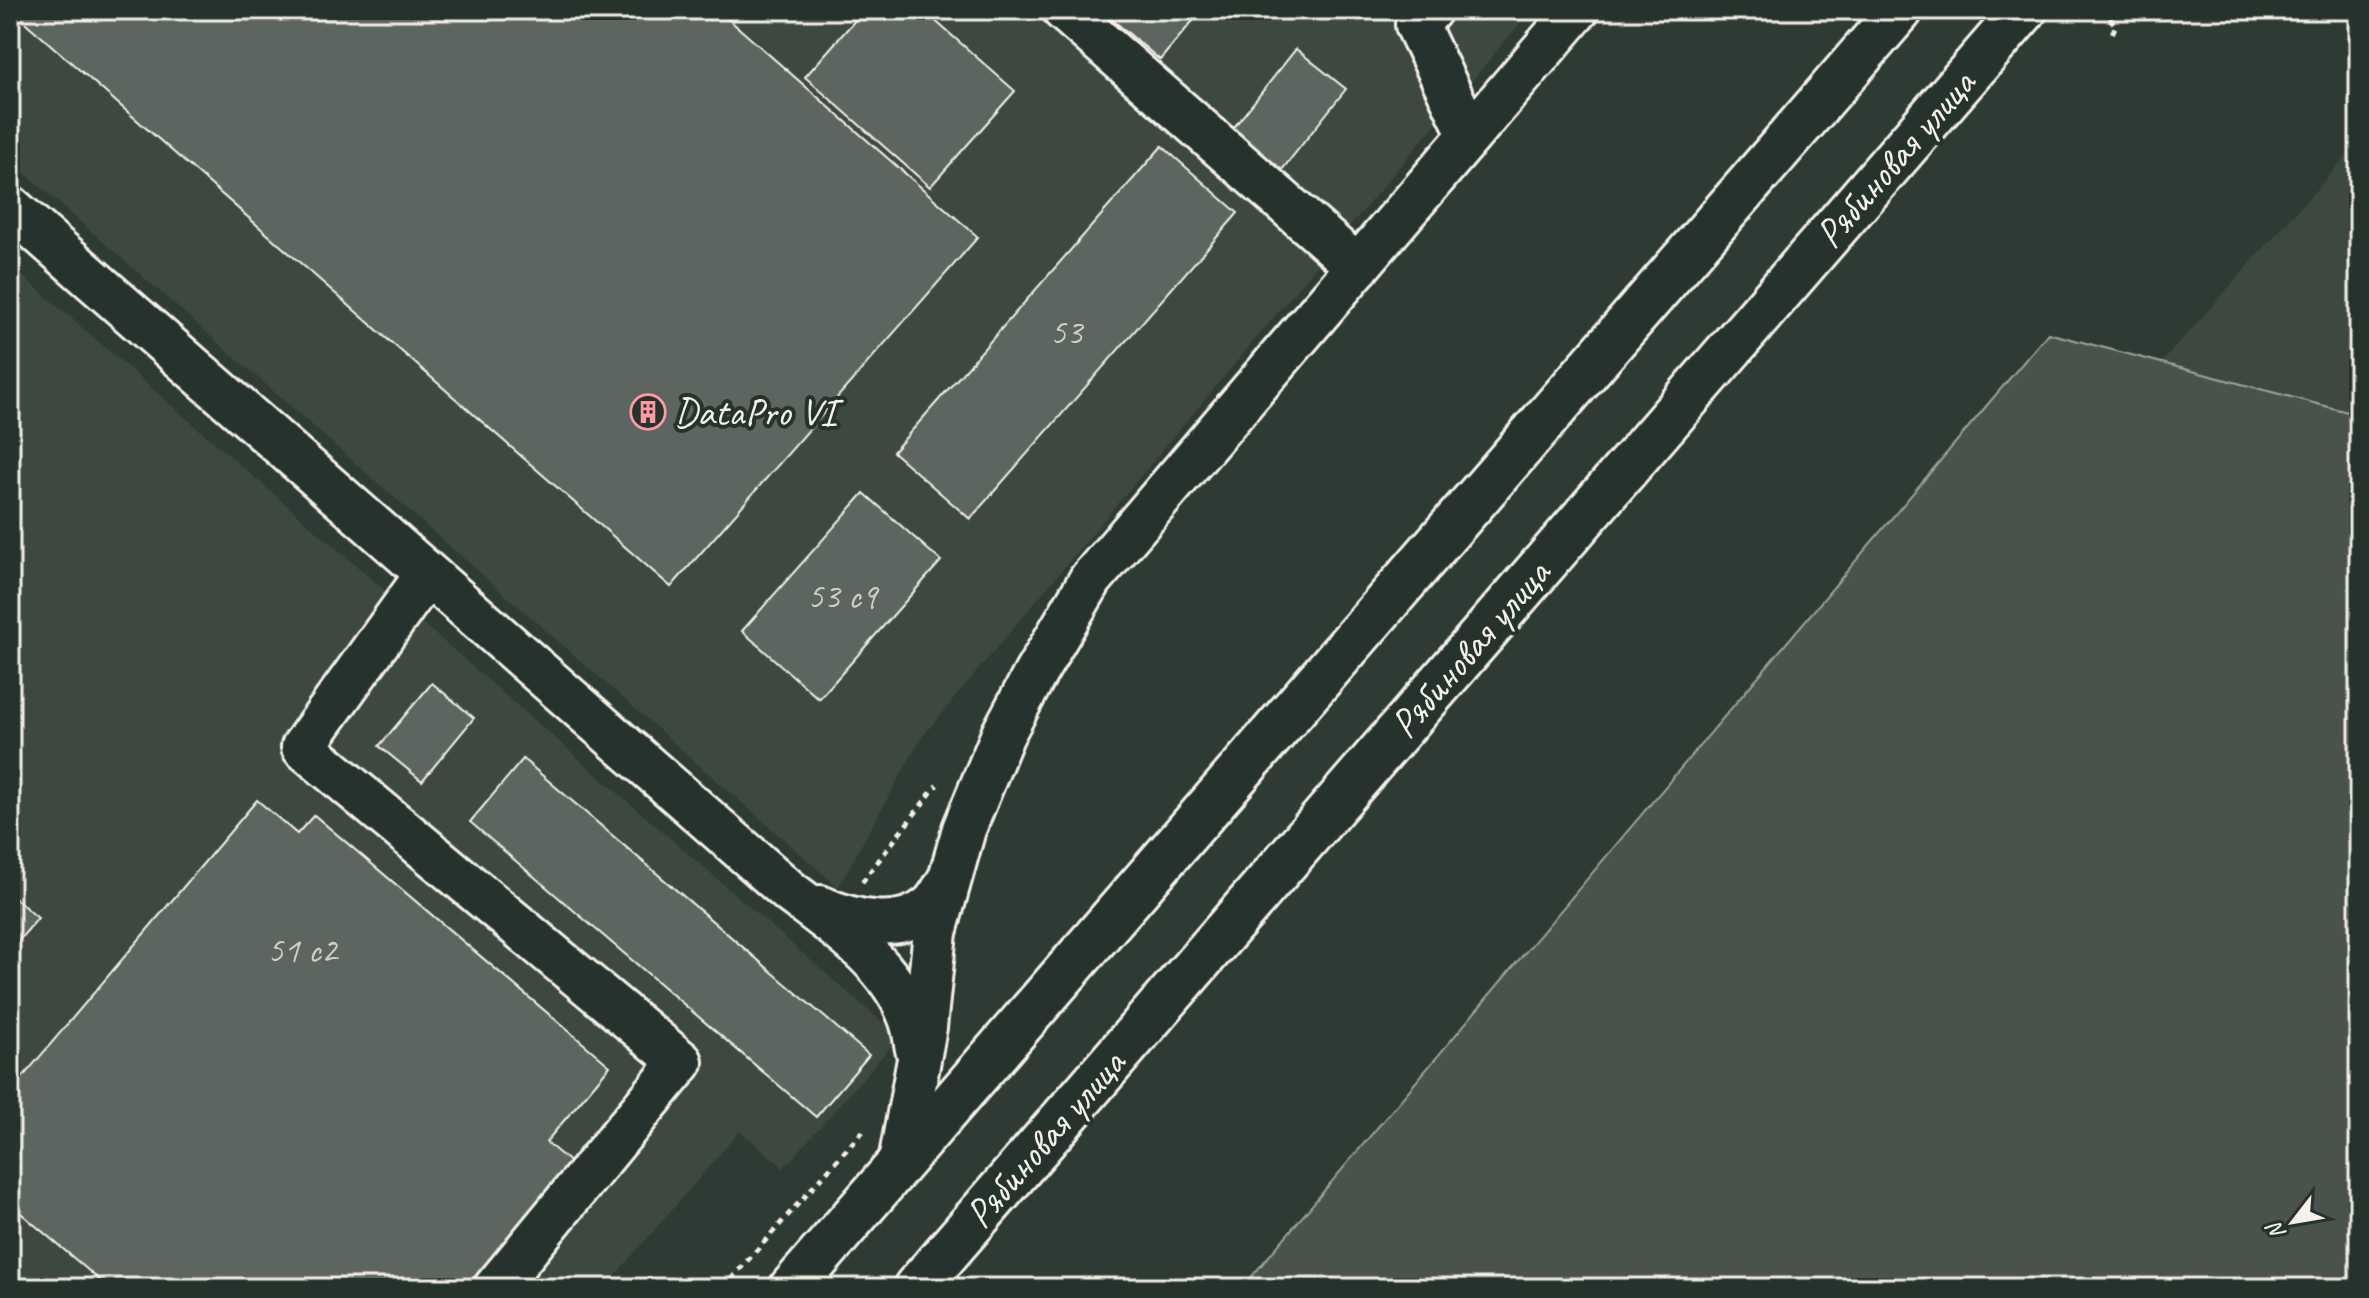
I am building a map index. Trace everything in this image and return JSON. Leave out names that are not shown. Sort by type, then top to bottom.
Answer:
[{"type":"main road","points":[[792,1288],[1900,10]]},
{"type":"main road","name":"Рябиновая улица","points":[[916,1288],[2024,10]]},
{"type":"street","points":[[1064,10],[1358,267]]},
{"type":"street","points":[[1430,10],[1417,25],[1470,135]]},
{"type":"street","points":[[900,1162],[919,1061],[935,932],[949,880],[964,829],[1003,734],[1035,674],[1091,579],[1577,10]]},
{"type":"street","points":[[10,207],[790,892],[848,936],[894,987],[910,1018],[919,1061]]},
{"type":"street","points":[[427,574],[303,747],[681,1062],[495,1288]]},
{"type":"street","points":[[790,892],[838,915],[877,923],[911,919],[931,906],[949,880]]},
{"type":"path","points":[[2101,10],[2116,25],[2111,36]]},
{"type":"shaded area","points":[[10,10],[1531,10],[922,737],[838,887],[10,160]]},
{"type":"shaded area","points":[[2359,142],[2359,415],[2162,362]]},
{"type":"shaded area","points":[[10,265],[899,1037],[784,1168],[740,1131],[604,1288],[10,1288]]},
{"type":"shaded area","points":[[2048,333],[2359,415],[2359,1288],[1242,1288]]},
{"type":"building","name":"DataPro VI","points":[[11,10],[718,10],[978,237],[671,587]]},
{"type":"building","points":[[864,10],[923,10],[1015,91],[930,187],[805,77]]},
{"type":"building","points":[[1101,10],[1202,10],[1160,60]]},
{"type":"building","points":[[1296,49],[1346,89],[1281,171],[1231,131]]},
{"type":"building","points":[[1162,146],[1238,213],[970,519],[893,452]]},
{"type":"building","points":[[864,493],[941,561],[819,699],[742,631]]},
{"type":"building","points":[[432,683],[474,718],[422,781],[379,746]]},
{"type":"building","points":[[523,759],[869,1055],[816,1117],[470,822]]},
{"type":"building","points":[[257,800],[297,834],[314,815],[610,1066],[546,1142],[571,1163],[465,1288],[109,1288],[10,1204],[10,1092]]},
{"type":"building","points":[[10,894],[38,918],[10,951]]},
{"type":"place","name":"DataPro VI","points":[[648,412]]}]
